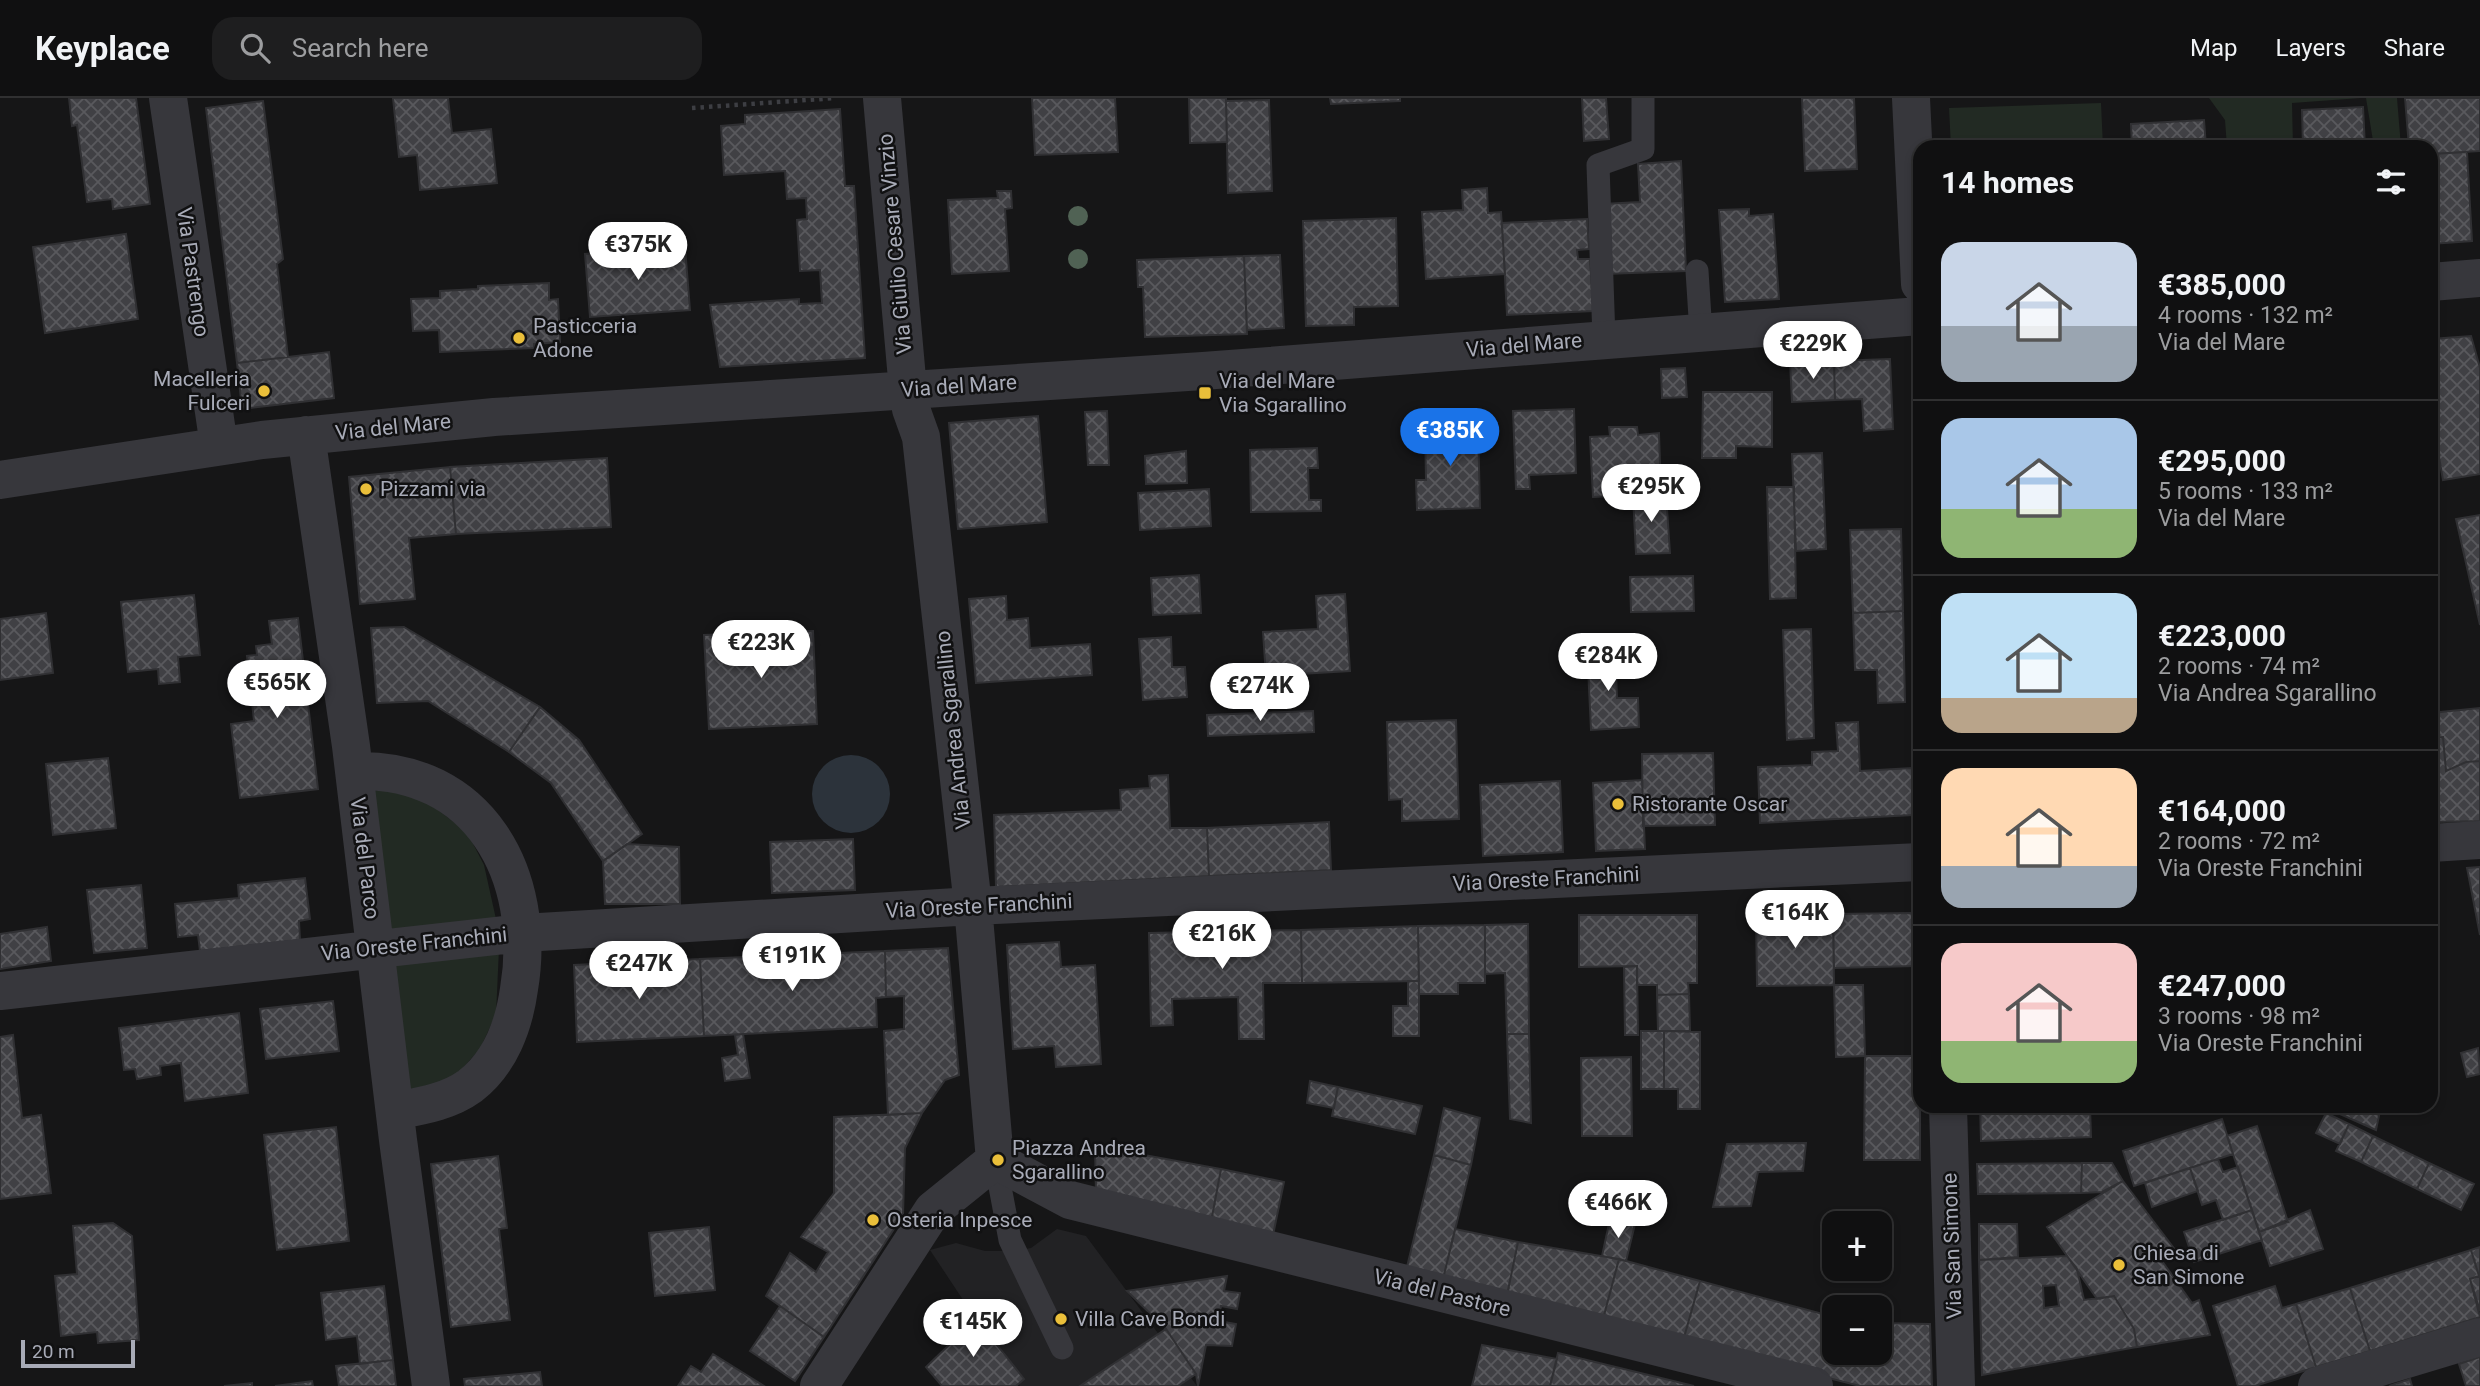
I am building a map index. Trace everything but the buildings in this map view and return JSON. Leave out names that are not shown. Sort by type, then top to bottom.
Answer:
[{"type":"street","name":"Via Pastrengo","points":[[168,98],[219,446]]},
{"type":"street","name":"Via Giulio Cesare Vinzio","points":[[882,98],[908,390]]},
{"type":"street","points":[[1911,98],[1913,140]]},
{"type":"street","points":[[2438,281],[2480,278]]},
{"type":"street","name":"Via del Mare","points":[[0,480],[219,446],[494,417],[1203,371],[1913,317]]},
{"type":"street","name":"Via Andrea Sgarallino","points":[[908,390],[911,409],[921,437],[973,905],[995,1160]]},
{"type":"street","name":"Via del Parco","points":[[306,435],[354,771],[366,949],[395,1111],[431,1386]]},
{"type":"street","name":"Via del Parco","points":[[354,771],[398,772],[418,779],[452,799],[482,824],[497,843],[511,871],[523,933],[522,967],[515,1010],[507,1037],[491,1065],[468,1087],[453,1096],[395,1111]]},
{"type":"street","points":[[2438,843],[2480,840]]},
{"type":"street","name":"Via Oreste Franchini","points":[[0,991],[523,933],[973,905],[1913,862]]},
{"type":"street","name":"Via San Simone","points":[[1948,1113],[1956,1386]]},
{"type":"street","points":[[819,1386],[933,1210],[995,1160]]},
{"type":"street","name":"Via del Pastore","points":[[995,1160],[1070,1200],[1815,1386]]},
{"type":"street","points":[[2317,1386],[2480,1337]]},
{"type":"lane","points":[[1604,339],[1598,165],[1643,149],[1643,98]]},
{"type":"lane","points":[[1697,271],[1701,333]]},
{"type":"lane","points":[[995,1160],[1010,1240],[1062,1348]]},
{"type":"path","points":[[692,108],[836,98]]},
{"type":"shaded area","points":[[2209,98],[2361,98],[2292,103],[2293,140],[2226,140],[2225,120]]},
{"type":"shaded area","points":[[2366,98],[2397,98],[2400,140],[2373,140]]},
{"type":"shaded area","points":[[2101,103],[2103,140],[1951,140],[1949,108]]},
{"type":"shaded area","points":[[851,755],[866,758],[879,766],[887,779],[890,794],[887,809],[879,822],[866,830],[851,833],[836,830],[823,822],[815,809],[812,794],[815,779],[823,766],[836,758]]},
{"type":"shaded area","points":[[386,789],[414,792],[467,832],[484,865],[496,919],[385,932],[368,792]]},
{"type":"shaded area","points":[[499,949],[496,1014],[480,1049],[451,1081],[410,1095],[392,959]]},
{"type":"shaded area","name":"Villa Cave Bondi","points":[[1057,1229],[1086,1236],[1197,1386],[1020,1386],[930,1250],[956,1243],[985,1251],[1014,1251],[1031,1248]]},
{"type":"place","name":"Pasticceria Adone","points":[[519,338]]},
{"type":"place","name":"Macelleria Fulceri","points":[[264,391]]},
{"type":"place","name":"Via del Mare Via Sgarallino","points":[[1205,393]]},
{"type":"place","name":"Pizzami via","points":[[366,489]]},
{"type":"place","name":"Ristorante Oscar","points":[[1618,804]]},
{"type":"place","name":"Piazza Andrea Sgarallino","points":[[998,1160]]},
{"type":"place","name":"Osteria Inpesce","points":[[873,1220]]},
{"type":"place","name":"Chiesa di San Simone","points":[[2119,1265]]},
{"type":"place","name":"Villa Cave Bondi","points":[[1061,1319]]}]
